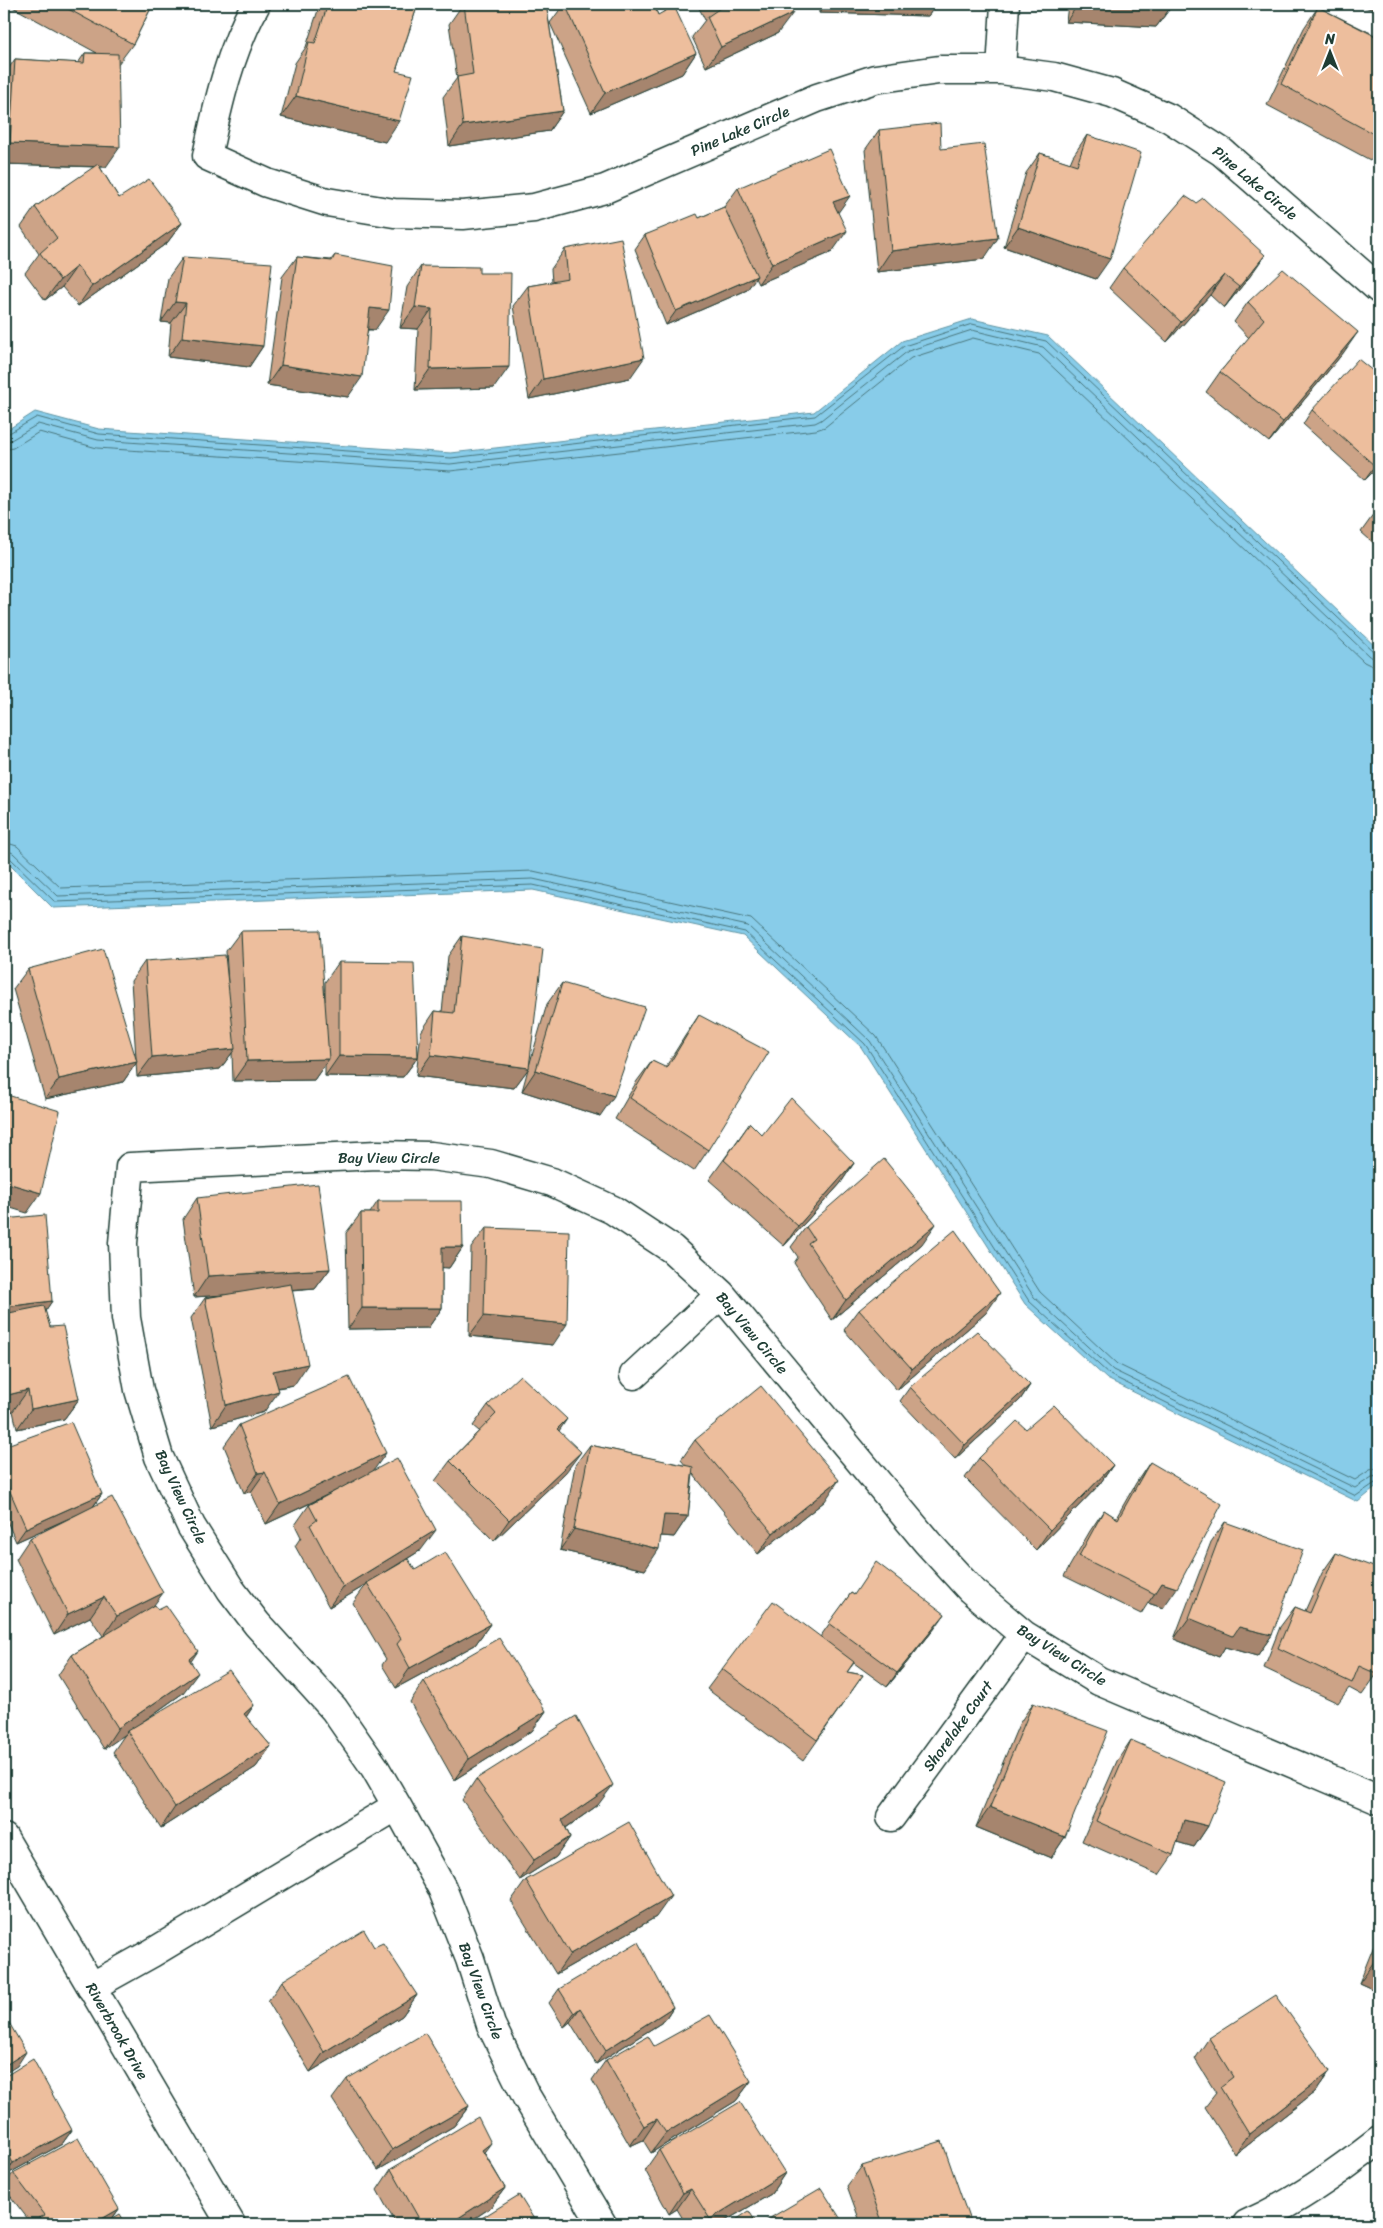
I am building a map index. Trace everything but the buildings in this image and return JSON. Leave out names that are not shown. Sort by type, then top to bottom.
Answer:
[{"type":"street","name":"Pine Lake Circle","points":[[256,4],[245,24],[222,88],[207,156],[267,183],[318,199],[394,213],[463,215],[534,208],[604,189],[818,98],[875,80],[939,70],[1001,70],[1054,77],[1112,93],[1169,118],[1222,152],[1375,278]]},
{"type":"street","points":[[1001,70],[1005,4]]},
{"type":"street","name":"Bay View Circle","points":[[602,2224],[526,2096],[491,2025],[470,1959],[442,1888],[397,1806],[375,1768],[334,1709],[257,1624],[230,1590],[191,1526],[159,1457],[139,1390],[126,1318],[123,1243],[130,1167],[377,1155],[431,1156],[491,1164],[552,1182],[613,1210],[672,1249],[721,1294],[926,1542],[970,1589],[1024,1635],[1099,1681],[1379,1800]]},
{"type":"street","points":[[634,1376],[721,1294]]},
{"type":"street","name":"Shorelake Court","points":[[891,1817],[1024,1635]]},
{"type":"street","points":[[91,1987],[152,1953],[397,1806]]},
{"type":"street","name":"Riverbrook Drive","points":[[4,1838],[231,2224]]},
{"type":"street","points":[[1248,2224],[1264,2217],[1337,2173],[1379,2140]]},
{"type":"water","points":[[972,319],[1048,336],[1379,650],[1379,1485],[1358,1502],[1107,1379],[1025,1304],[861,1047],[743,936],[533,890],[53,908],[4,859],[4,432],[35,412],[99,429],[451,453],[814,412],[902,341]]}]
